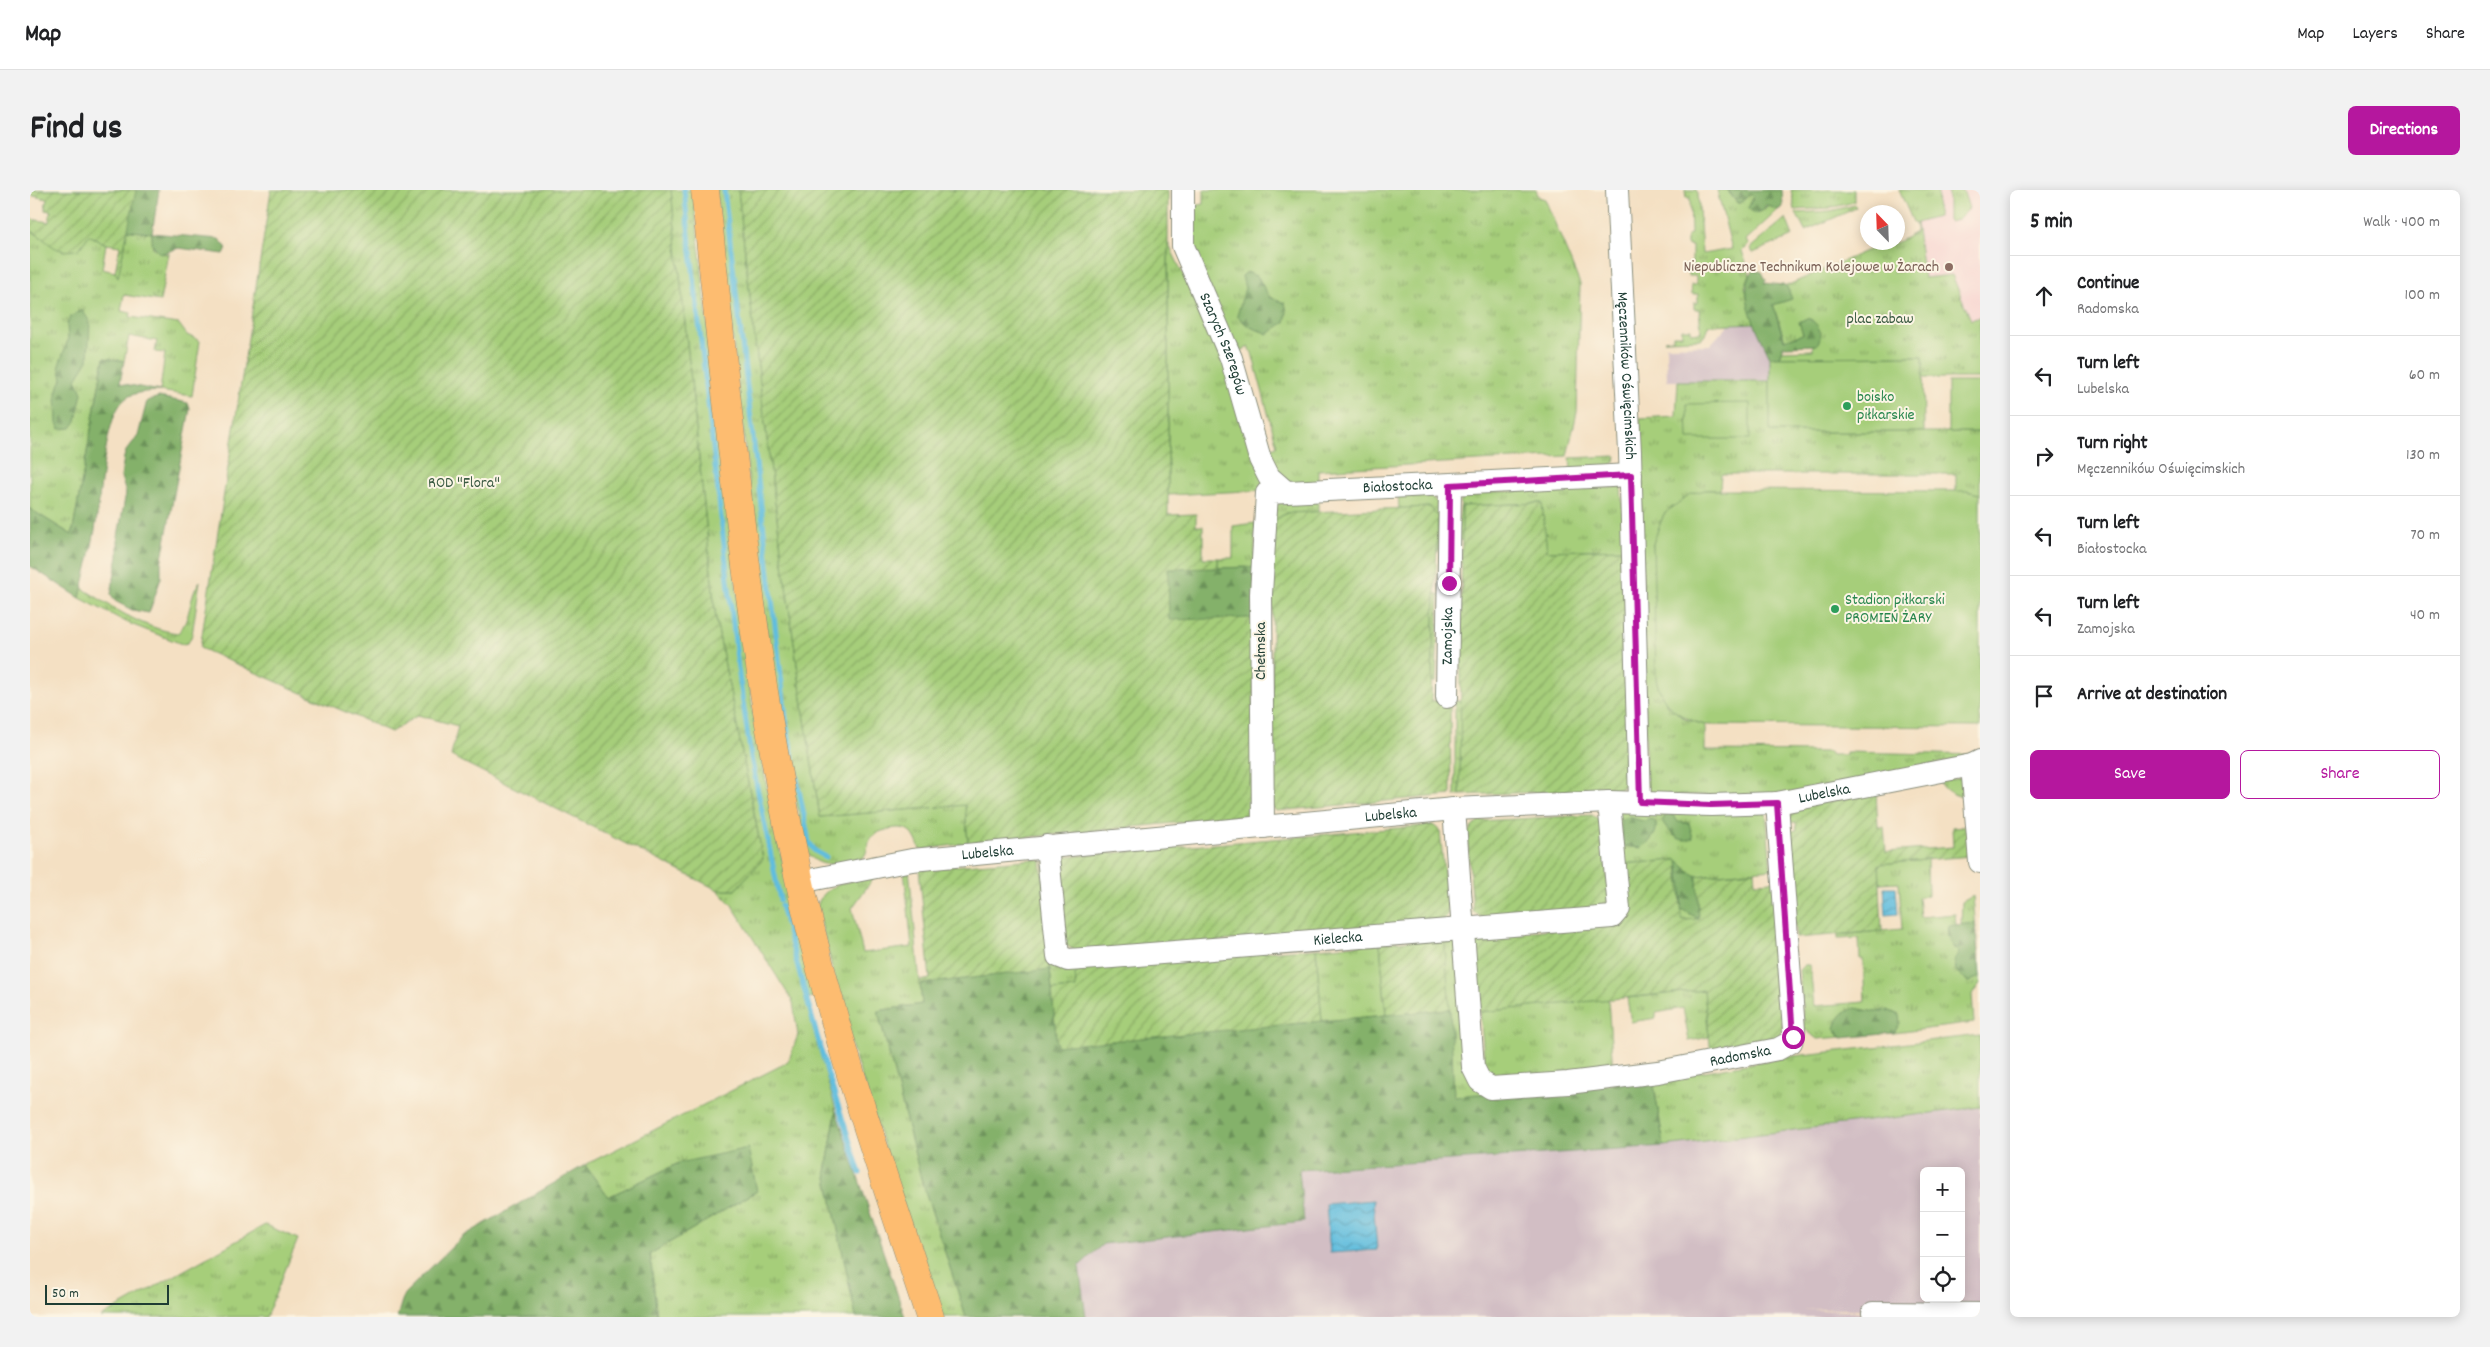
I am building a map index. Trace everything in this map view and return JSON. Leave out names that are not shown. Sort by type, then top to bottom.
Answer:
[{"type":"main road","points":[[705,190],[751,598],[772,746],[800,882],[840,1036],[930,1317]]},
{"type":"street","name":"Szarych Szeregów","points":[[1183,190],[1183,246],[1231,358],[1260,459],[1269,477],[1285,491]]},
{"type":"street","name":"Męczenników Oświęcimskich","points":[[1617,190],[1631,475],[1640,802]]},
{"type":"street","name":"Białostocka","points":[[1285,491],[1450,485],[1631,475]]},
{"type":"street","name":"Zamojska","points":[[1447,697],[1450,485]]},
{"type":"street","name":"Chełmska","points":[[1263,826],[1261,603],[1265,518],[1268,493],[1285,491]]},
{"type":"street","name":"Lubelska","points":[[800,882],[912,860],[1454,809],[1609,802],[1711,805],[1777,803],[1976,763]]},
{"type":"street","points":[[1976,763],[1980,862]]},
{"type":"street","name":"Kielecka","points":[[1046,846],[1058,956],[1065,960],[1600,919],[1616,915],[1619,909],[1609,802]]},
{"type":"street","name":"Radomska","points":[[1463,929],[1474,1067],[1480,1081],[1492,1088],[1568,1083],[1658,1072],[1778,1049],[1791,1042],[1794,1030],[1777,803]]},
{"type":"street","points":[[1454,809],[1463,929]]},
{"type":"street","points":[[1873,1313],[1980,1314]]},
{"type":"shaded area","name":"Niepubliczne Technikum Kolejowe w Żarach","points":[[1913,190],[1980,190],[1980,320],[1925,344]]},
{"type":"shaded area","points":[[1754,323],[1770,357],[1770,381],[1667,381],[1666,346],[1710,345],[1729,324]]},
{"type":"shaded area","points":[[1980,1107],[1980,1310],[1800,1309],[1980,1317],[1086,1317],[1079,1266],[1103,1244],[1304,1222],[1299,1170],[1664,1146]]},
{"type":"green space","points":[[30,190],[159,190],[152,233],[49,223],[51,211],[45,210],[47,199],[30,195]]},
{"type":"green space","points":[[30,190],[136,190],[118,277],[115,272],[120,246],[106,244],[89,235],[79,249],[70,251],[57,249],[30,230],[30,219],[49,222],[51,211],[45,210],[47,199],[30,195]]},
{"type":"green space","name":"ROD \"Flora\"","points":[[271,190],[671,190],[716,620],[763,859],[735,890],[718,890],[451,756],[458,726],[418,715],[391,732],[200,648]]},
{"type":"green space","points":[[671,190],[693,190],[739,609],[754,719],[775,830],[816,996],[805,999],[836,1111],[826,1172],[856,1317],[657,1317],[650,1254],[757,1191],[679,1163],[608,1197],[585,1165],[788,1062],[798,1035],[793,1002],[732,905],[718,890],[735,890],[763,859],[716,620]]},
{"type":"green space","points":[[716,190],[738,190],[775,504],[796,661],[820,817],[965,805],[968,843],[920,850],[915,838],[909,831],[893,828],[879,832],[870,839],[863,858],[839,864],[824,864],[817,861],[805,849],[768,649]]},
{"type":"green space","points":[[738,190],[1168,190],[1168,515],[1196,514],[1196,526],[1203,526],[1203,558],[1218,558],[1218,568],[1168,569],[1169,620],[1254,618],[1253,812],[1246,816],[968,843],[965,805],[820,817],[796,661],[775,504]]},
{"type":"green space","points":[[1204,190],[1536,190],[1539,197],[1545,199],[1580,284],[1577,412],[1567,456],[1318,470],[1318,486],[1289,483],[1261,452],[1277,446],[1252,353],[1249,347],[1234,354],[1188,249],[1194,206],[1204,204]]},
{"type":"green space","points":[[1685,190],[1696,190],[1698,193],[1702,254],[1732,249],[1717,190],[1727,190],[1737,203],[1741,203],[1746,196],[1752,194],[1754,196],[1751,201],[1753,213],[1758,213],[1769,205],[1778,210],[1746,240],[1749,244],[1742,251],[1750,274],[1745,287],[1754,323],[1709,325],[1706,335],[1700,339],[1664,340],[1673,339],[1673,335],[1682,335],[1682,329],[1691,329],[1691,333],[1701,332],[1699,309],[1694,309],[1694,303],[1698,303],[1698,294],[1692,294],[1691,285],[1696,285],[1696,276],[1688,276],[1688,271],[1692,271],[1692,246],[1687,245],[1687,235],[1691,234],[1690,198],[1686,198]]},
{"type":"green space","points":[[1727,190],[1782,190],[1783,207],[1778,210],[1766,205],[1762,211],[1753,213],[1748,208],[1754,196],[1749,194],[1741,203],[1737,202]]},
{"type":"green space","points":[[1791,190],[1854,190],[1854,202],[1830,208],[1795,210]]},
{"type":"green space","name":"plac zabaw","points":[[1899,190],[1938,190],[1937,217],[1916,223],[1924,278],[1952,275],[1971,320],[1980,317],[1980,378],[1923,378],[1923,356],[1779,357],[1781,351],[1813,350],[1812,320],[1807,318],[1803,334],[1785,340],[1773,305],[1791,299],[1788,289],[1784,287],[1866,251],[1905,250],[1905,238],[1916,232],[1916,224],[1914,224]]},
{"type":"green space","points":[[1948,190],[1963,190],[1969,208],[1957,220],[1949,222],[1948,221]]},
{"type":"green space","points":[[1855,205],[1856,208],[1805,231],[1796,213],[1830,211]]},
{"type":"green space","points":[[1786,218],[1793,236],[1753,253],[1750,248]]},
{"type":"green space","points":[[128,229],[152,233],[153,248],[165,254],[169,253],[160,301],[124,295],[121,311],[131,313],[130,317],[179,324],[187,335],[200,341],[192,396],[160,391],[165,353],[155,352],[157,341],[129,336],[124,361],[104,358],[72,535],[30,509],[30,230],[63,251],[79,249],[89,235],[106,244],[102,269],[115,272],[118,276]]},
{"type":"green space","points":[[152,233],[219,239],[227,248],[224,254],[179,248],[160,254],[152,244]]},
{"type":"green space","points":[[1168,243],[1223,357],[1266,490],[1168,495]]},
{"type":"green space","points":[[1754,270],[1762,272],[1766,280],[1764,283],[1783,285],[1788,289],[1792,299],[1773,305],[1784,340],[1803,334],[1799,322],[1807,318],[1815,323],[1819,329],[1820,336],[1817,345],[1783,346],[1779,357],[1770,357],[1755,325],[1748,301],[1747,289],[1749,279]]},
{"type":"green space","points":[[1247,272],[1258,277],[1269,297],[1285,303],[1287,312],[1285,322],[1268,334],[1248,326],[1237,316],[1245,288],[1242,276]]},
{"type":"green space","points":[[82,310],[90,322],[88,360],[76,379],[82,393],[76,421],[71,428],[60,429],[57,423],[56,392],[62,379],[59,365],[68,340],[67,325],[70,317]]},
{"type":"green space","name":"boisko piłkarskie","points":[[1923,356],[1924,432],[1770,432],[1770,357]]},
{"type":"green space","points":[[104,358],[124,361],[120,383],[160,391],[141,392],[132,395],[124,400],[117,409],[107,441],[95,530],[80,598],[30,566],[30,509],[72,535]]},
{"type":"green space","points":[[1678,381],[1770,381],[1771,432],[1980,432],[1980,494],[1956,491],[1956,474],[1721,474],[1720,490],[1705,490],[1664,514],[1653,544],[1666,704],[1685,719],[1705,725],[1705,751],[1830,752],[1830,755],[1846,755],[1846,752],[1980,755],[1787,795],[1650,795],[1646,787],[1640,418],[1676,416]]},
{"type":"green space","points":[[1948,382],[1980,382],[1980,432],[1948,432]]},
{"type":"green space","points":[[159,397],[188,403],[190,409],[161,564],[161,578],[149,613],[132,610],[115,601],[111,594],[118,556],[118,536],[126,493],[121,477],[124,457],[126,451],[138,436],[147,401]]},
{"type":"green space","points":[[1750,403],[1750,439],[1688,439],[1687,404]]},
{"type":"green space","points":[[1616,456],[1615,462],[1610,466],[1571,470],[1570,458]]},
{"type":"green space","points":[[1621,487],[1626,549],[1547,551],[1541,503],[1462,506],[1462,540],[1456,541],[1461,500],[1470,493]]},
{"type":"green space","name":"Stadion piłkarski PROMIEŃ ŻARY","points":[[1705,490],[1967,491],[1980,494],[1980,727],[1705,725],[1673,710],[1663,697],[1656,679],[1653,544],[1664,514],[1690,494]]},
{"type":"green space","points":[[1398,493],[1428,495],[1441,505],[1439,551],[1437,551],[1438,517],[1430,507],[1399,509]]},
{"type":"green space","points":[[1318,499],[1318,512],[1286,513],[1274,521],[1273,509],[1279,503]]},
{"type":"green space","points":[[1542,503],[1547,551],[1626,549],[1629,781],[1620,789],[1460,795],[1462,506]]},
{"type":"green space","points":[[1430,507],[1438,517],[1431,701],[1450,700],[1451,795],[1276,811],[1271,806],[1273,521],[1287,513]]},
{"type":"green space","points":[[1255,523],[1255,567],[1218,568],[1218,558],[1233,558],[1233,526]]},
{"type":"green space","points":[[1255,567],[1254,618],[1168,672],[1168,569]]},
{"type":"green space","points":[[200,581],[192,635],[188,643],[182,644],[128,623],[80,598],[82,588],[140,622],[165,631],[178,633],[186,621],[193,594]]},
{"type":"green space","points":[[1435,594],[1439,594],[1436,682],[1432,682]]},
{"type":"green space","points":[[1455,701],[1462,701],[1460,795],[1455,796]]},
{"type":"green space","points":[[1962,778],[1964,797],[1950,792],[1940,781]]},
{"type":"green space","points":[[1876,793],[1878,827],[1884,827],[1886,852],[1953,847],[1952,827],[1967,826],[1970,856],[1879,864],[1882,931],[1796,938],[1791,894],[1797,893],[1797,884],[1790,885],[1787,832],[1797,830],[1796,822],[1787,823],[1787,820],[1798,807]]},
{"type":"green space","points":[[1614,809],[1766,812],[1771,869],[1697,876],[1699,919],[1681,920],[1678,860],[1620,864]]},
{"type":"green space","points":[[1666,814],[1673,815],[1678,822],[1689,823],[1693,838],[1683,840],[1671,833],[1662,821]]},
{"type":"green space","points":[[1592,815],[1603,823],[1609,903],[1600,912],[1483,919],[1473,911],[1467,833],[1478,821]]},
{"type":"green space","points":[[1629,817],[1643,821],[1652,819],[1656,823],[1656,831],[1653,837],[1641,848],[1623,846],[1620,819]]},
{"type":"green space","points":[[1433,825],[1440,831],[1448,913],[1441,924],[1076,952],[1065,944],[1057,870],[1066,857]]},
{"type":"green space","points":[[1036,859],[1041,861],[1050,969],[920,984],[920,981],[930,979],[919,869]]},
{"type":"green space","points":[[1678,860],[1687,870],[1697,876],[1699,919],[1681,909],[1682,889]]},
{"type":"green space","points":[[1678,860],[1682,920],[1699,919],[1697,876],[1754,871],[1755,882],[1774,881],[1783,1028],[1776,1042],[1711,1054],[1704,990],[1480,1012],[1474,936],[1625,923],[1620,864]]},
{"type":"green space","points":[[1927,860],[1928,896],[1918,897],[1920,917],[1955,914],[1956,925],[1961,925],[1962,902],[1973,896],[1980,977],[1980,983],[1972,995],[1974,1023],[1894,1033],[1817,1039],[1804,1028],[1799,970],[1804,965],[1810,965],[1814,1006],[1865,1002],[1863,959],[1860,959],[1859,938],[1838,939],[1838,935],[1902,929],[1899,882],[1880,883],[1879,864]]},
{"type":"green space","points":[[1044,861],[1054,968],[1086,966],[1076,988],[1052,990],[1044,903]]},
{"type":"green space","points":[[909,869],[922,1004],[878,1011],[921,1178],[966,1317],[939,1317],[849,1038],[817,906],[821,898],[833,887],[875,876],[852,908],[863,953],[912,947],[904,870]]},
{"type":"green space","points":[[1975,923],[1980,977],[1968,982],[1956,971],[1955,961],[1958,952],[1949,940],[1948,926]]},
{"type":"green space","points":[[1460,937],[1470,1070],[1497,1093],[1453,1097],[1444,938]]},
{"type":"green space","points":[[1444,938],[1450,1009],[1386,1015],[1380,943]]},
{"type":"green space","points":[[1380,943],[1386,1015],[1322,1021],[1316,948]]},
{"type":"green space","points":[[1316,948],[1322,1021],[1057,1046],[1052,990],[1076,988],[1075,974],[1086,966]]},
{"type":"green space","points":[[1050,969],[1057,1046],[1450,1009],[1454,1096],[1653,1080],[1664,1146],[1299,1170],[1304,1222],[1103,1244],[1079,1266],[1086,1317],[966,1317],[921,1178],[878,1011],[922,1004],[920,984]]},
{"type":"green space","points":[[1704,990],[1709,1037],[1689,1041],[1683,1008],[1656,1013],[1656,1018],[1631,1022],[1627,998]]},
{"type":"green space","points":[[1608,999],[1613,1072],[1500,1082],[1485,1068],[1480,1012]]},
{"type":"green space","points":[[1855,1008],[1876,1012],[1888,1010],[1899,1015],[1900,1023],[1894,1033],[1842,1038],[1835,1029],[1838,1021],[1844,1013]]},
{"type":"green space","points":[[1980,1035],[1980,1107],[1664,1146],[1653,1080],[1794,1056]]},
{"type":"green space","points":[[836,1111],[905,1317],[856,1317],[826,1172]]},
{"type":"green space","points":[[748,1148],[757,1191],[650,1254],[657,1317],[397,1317],[404,1294],[462,1237],[585,1165],[608,1197],[679,1163]]},
{"type":"green space","points":[[265,1225],[298,1239],[266,1317],[101,1317]]},
{"type":"water","points":[[1884,887],[1896,887],[1898,914],[1886,915]]},
{"type":"water","points":[[1373,1200],[1377,1250],[1330,1253],[1326,1204]]},
{"type":"waterway","points":[[684,190],[738,668],[751,757],[780,900]]},
{"type":"waterway","points":[[724,190],[787,727],[809,842],[815,851],[826,857]]},
{"type":"waterway","points":[[781,906],[827,1071],[860,1173]]},
{"type":"place","name":"Niepubliczne Technikum Kolejowe w Żarach","points":[[1949,267]]},
{"type":"place","name":"boisko piłkarskie","points":[[1847,406]]},
{"type":"place","name":"Stadion piłkarski PROMIEŃ ŻARY","points":[[1835,609]]},
{"type":"route","points":[[1449,583],[1450,485],[1631,475],[1640,802],[1711,805],[1777,803],[1793,1037]]}]
